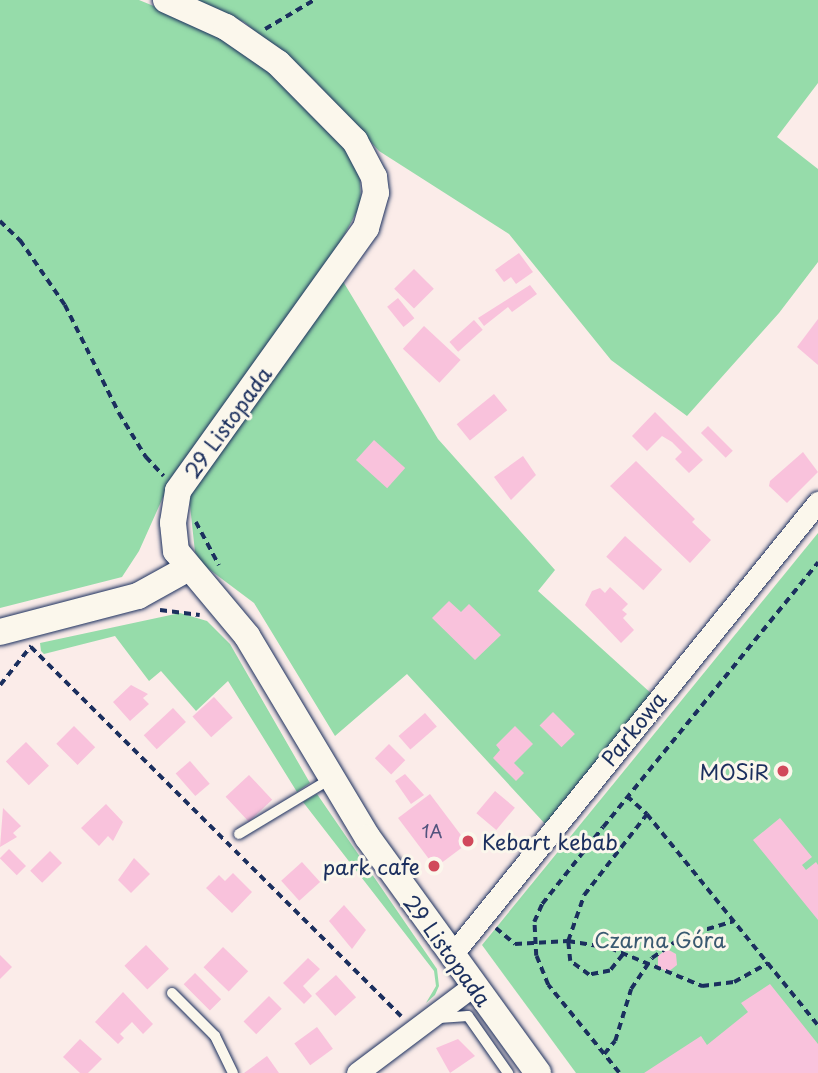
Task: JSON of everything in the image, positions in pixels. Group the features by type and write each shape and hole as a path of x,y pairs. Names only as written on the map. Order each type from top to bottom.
{"street":[{"name":"29 Listopada","path":"166,0 248,40 304,87 355,141 374,177 376,193 366,228 178,491 173,538 187,569 247,636 330,779 451,956 538,1073"},
{"name":"Parkowa","path":"451,956 818,502"},
{"path":"0,632 32,635 138,596 187,569"},
{"path":"357,1073 473,986"}],"lane":[{"path":"239,834 330,779"},
{"path":"172,993 215,1035 233,1073"},
{"path":"435,1013 442,1021 453,1015 468,1016 508,1073"}],"path":[{"path":"248,40 314,0"},
{"path":"0,221 20,240 65,305 119,413 146,457 178,491 222,569"},
{"path":"619,1073 548,985 534,944 534,922 541,904 818,562"},
{"path":"150,612 180,610 208,618"},
{"path":"0,685 32,635 415,1030"},
{"path":"627,796 648,814 818,1025"},
{"path":"623,954 610,971 589,975 570,961 568,942 584,895 648,814"},
{"path":"604,1054 615,1041 628,996 646,964 684,936 734,921"},
{"path":"492,925 514,944 568,942 623,954 702,986 734,982 768,963"}],"green space":[{"path":"0,0 139,0 205,27 261,61 350,151 360,180 361,204 335,252 173,475 139,551 122,577 0,608"},
{"path":"193,0 818,0 818,83 777,137 818,169 818,262 779,313 687,416 611,360 509,234 379,151 313,79 244,22"},
{"path":"341,278 438,439 555,570 538,591 653,695 547,826 407,674 335,736 254,603 202,564 195,552 189,496"},
{"name":"Czarna Góra","path":"818,533 818,1073 576,1073 482,945"},
{"path":"180,613 207,621 230,644 310,783 297,792 228,681 196,711 161,671 149,681 115,636 44,654 41,651 40,643"},
{"path":"317,794 437,969 439,986 435,995 426,1003 436,986 434,971 303,802"}],"building":[{"path":"519,253 533,272 516,284 511,277 504,282 495,270"},
{"path":"414,269 434,289 414,309 394,289"},
{"path":"530,285 537,294 512,312 508,307 484,326 478,318"},
{"path":"398,298 414,318 403,327 387,307"},
{"path":"818,319 818,365 797,347"},
{"path":"474,320 483,330 458,352 449,342"},
{"path":"424,326 461,360 439,383 403,349"},
{"path":"494,394 507,410 470,441 457,424"},
{"path":"655,412 703,460 689,473 675,459 682,452 672,442 662,436 647,451 632,436"},
{"path":"708,426 733,451 726,458 701,433"},
{"path":"374,440 405,468 387,488 356,460"},
{"path":"803,452 818,472 787,503 769,486 770,481"},
{"path":"523,456 536,475 511,500 494,477"},
{"path":"636,461 695,519 692,522 711,540 690,563 610,486"},
{"path":"625,536 662,569 643,590 606,557"},
{"path":"610,587 628,604 622,610 627,614 623,618 634,630 621,643 585,605 592,591 600,588 605,593"},
{"path":"449,601 461,612 469,604 501,635 475,660 432,618"},
{"path":"131,685 148,694 143,698 149,704 130,721 113,702"},
{"path":"214,697 233,718 211,737 192,716"},
{"path":"173,708 186,722 157,749 144,735"},
{"path":"553,712 575,734 561,747 540,725"},
{"path":"425,713 437,727 410,750 399,736"},
{"path":"74,726 95,747 78,765 56,744"},
{"path":"515,726 533,744 514,763 524,773 516,781 493,758 500,750 496,745"},
{"path":"26,742 49,766 29,785 6,761"},
{"path":"389,744 405,760 391,774 375,758"},
{"path":"190,761 210,784 195,796 176,773"},
{"path":"405,774 424,795 411,804 395,781"},
{"path":"249,775 272,800 249,822 226,797"},
{"path":"495,791 515,808 496,830 476,813"},
{"path":"430,794 467,844 435,868 398,818"},
{"path":"106,804 123,822 113,841 108,836 99,846 81,828"},
{"path":"3,808 21,826 13,833 17,837 0,847"},
{"path":"780,818 812,857 802,865 806,870 816,862 818,865 818,920 753,840"},
{"path":"9,849 26,866 17,875 0,858"},
{"path":"50,851 62,863 42,883 30,871"},
{"path":"134,858 150,874 131,893 118,880"},
{"path":"302,862 320,882 299,901 281,881"},
{"path":"233,873 252,892 232,913 206,888 219,875 225,881"},
{"path":"344,905 366,930 352,949 329,921"},
{"path":"146,945 169,969 147,990 124,966"},
{"path":"223,947 248,971 229,991 204,967"},
{"path":"667,949 676,954 677,965 668,972 658,967 658,956"},
{"path":"0,955 12,967 0,979"},
{"path":"308,958 320,969 303,986 312,996 304,1004 283,983"},
{"path":"195,973 221,999 210,1010 184,984"},
{"path":"336,975 356,997 335,1016 315,994"},
{"path":"770,984 818,1044 818,1073 644,1073 701,1036 707,1045 748,1012 741,1003"},
{"path":"123,992 153,1024 143,1034 132,1022 120,1034 124,1038 118,1044 95,1022"},
{"path":"269,996 282,1009 256,1034 244,1021"},
{"path":"317,1027 333,1049 310,1065 294,1043"},
{"path":"80,1039 102,1059 88,1073 80,1073 63,1057"},
{"path":"458,1039 475,1056 450,1073 436,1048"},
{"path":"267,1056 279,1073 244,1073"}],"place":[{"name":"MOSiR","path":"783,771"},
{"name":"Kebart kebab","path":"468,841"},
{"name":"park cafe","path":"434,866"}]}
